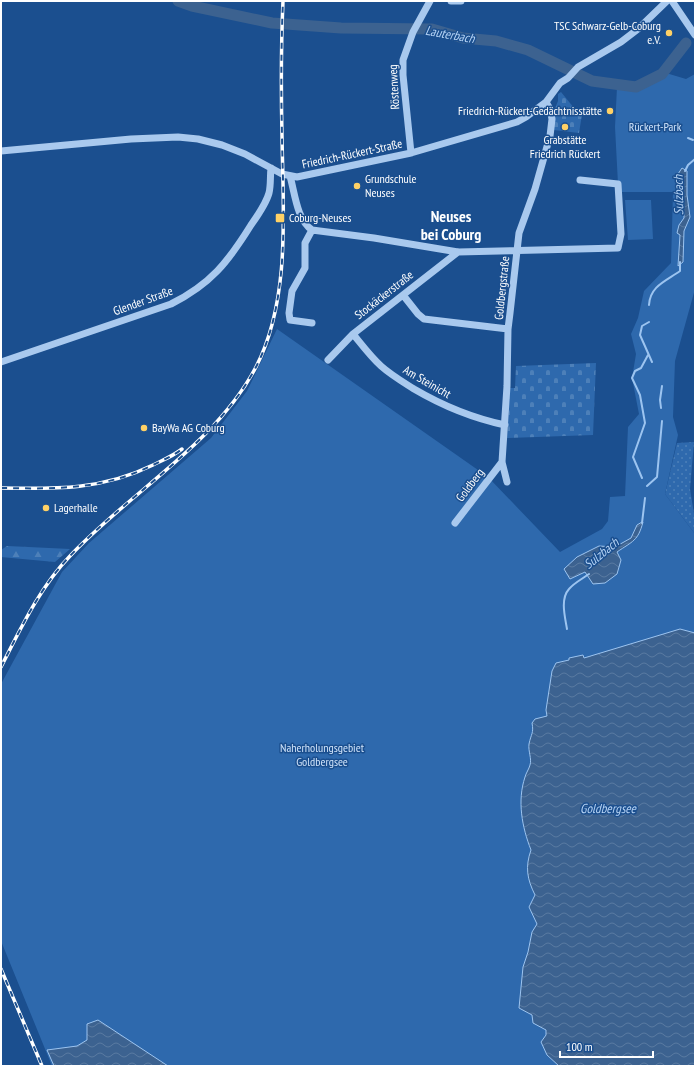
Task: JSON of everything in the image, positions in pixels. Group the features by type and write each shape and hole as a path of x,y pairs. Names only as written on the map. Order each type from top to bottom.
{"street":[{"name":"Röstenweg","path":"411,153 403,75 403,60 414,30 430,1"},
{"path":"451,1 461,1"},
{"name":"Friedrich-Rückert-Straße","path":"1,151 131,138 198,139 222,145 245,154 271,168 290,176 297,177 411,153 517,122 526,117 546,102 560,83 568,78 574,70 621,42 638,29 667,1"},
{"path":"672,1 694,33"},
{"name":"Goldbergstraße","path":"507,482 502,462 508,365 508,329 519,233 535,189 550,136 552,119 550,109 546,102"},
{"name":"Glender Straße","path":"1,362 185,298 224,266 236,249 262,209 270,191 271,168"},
{"path":"290,176 300,215 305,224 312,230 374,238 458,252 618,248 621,234 618,184 580,180"},
{"path":"312,230 305,243 305,268 292,291 289,313 290,320 312,323"},
{"name":"Stockäckerstraße","path":"328,360 353,334 458,252"},
{"path":"403,295 418,314 424,319 508,329"},
{"name":"Am Steinicht","path":"353,334 382,367 429,398 473,417 505,424"},
{"name":"Goldberg","path":"455,523 502,462"}],"green space":[{"name":"Naherholungsgebiet Goldbergsee","path":"666,73 686,79 695,74 695,289 675,361 673,417 678,435 665,494 695,534 695,1066 52,1066 1,941 1,684 62,572 89,543 211,438 247,391 277,329 488,477 560,552 602,529 608,521 610,497 625,496 628,427 639,414 632,378 636,354 631,334 638,318 644,291 671,263 673,192 622,192 618,184 615,127 617,87 640,89"},
{"path":"561,92 574,108 583,108 579,133 554,130 554,111 558,101 558,94"},
{"path":"625,200 651,200 653,239 628,240"},
{"path":"596,363 593,435 507,438 510,388 515,388 516,366"},
{"path":"694,442 690,489 695,520 695,534 665,494 677,443"},
{"path":"7,546 70,549 55,562 1,557 1,550"}],"water":[{"path":"682,168 687,171 687,195 690,217 684,231 683,262 678,266 680,235 677,233 679,225 684,218 684,213 680,203 683,182 679,180 678,174"},
{"path":"642,522 637,537 617,552 621,560 617,574 605,583 593,584 585,572 570,579 564,569 577,557 599,546 615,547 631,538 637,525"},
{"name":"Goldbergsee","path":"680,629 695,633 695,1066 559,1066 547,1055 541,1042 546,1035 546,1030 533,1023 532,1015 519,1008 523,967 532,932 537,924 529,907 535,895 530,884 528,873 528,862 531,850 523,823 521,805 521,795 525,776 530,766 529,747 533,726 532,723 535,719 547,716 546,710 552,671 556,663 583,655 584,658"},
{"path":"98,1020 168,1066 54,1066 47,1050 77,1046 87,1040 87,1024"}],"waterway":[{"name":"Lauterbach","path":"178,1 192,6 272,23 341,28 432,29 463,38 496,41 528,50 592,81 636,87 662,74 686,43"},
{"path":"688,138 693,140"},
{"name":"Sulzbach","path":"685,171 688,165 695,159"},
{"name":"Sulzbach","path":"649,305 652,293 664,281 680,271 680,262"},
{"name":"Sulzbach","path":"649,322 642,326 640,335 652,362"},
{"name":"Sulzbach","path":"642,478 633,457 645,423 640,395 632,378 635,371 641,368 648,355"},
{"name":"Sulzbach","path":"661,408 660,400 662,386"},
{"name":"Sulzbach","path":"647,486 657,477 662,421"},
{"name":"Sulzbach","path":"642,523 645,498"},
{"name":"Sulzbach","path":"567,629 564,614 566,593 573,585 589,574"}],"railway":[{"path":"1,667 40,594 59,568 119,510 195,444 239,395 256,367 267,341 275,313 280,284 283,224 281,68 283,1"},
{"path":"1,488 60,488 97,484 134,473 168,458 182,449"},
{"path":"1,969 42,1066"}],"place":[{"name":"TSC Schwarz-Gelb-Coburg e.V.","path":"669,33"},
{"name":"Friedrich-Rückert-Gedächtnisstätte","path":"610,111"},
{"name":"Grabstätte Friedrich Rückert","path":"565,127"},
{"name":"Grundschule Neuses","path":"357,186"},
{"name":"Coburg-Neuses","path":"280,218"},
{"name":"BayWa AG Coburg","path":"144,428"},
{"name":"Lagerhalle","path":"46,508"}],"district":[{"name":"Neuses bei Coburg","path":"451,225"}],"park label":[{"name":"Rückert-Park","path":"655,127"}]}
